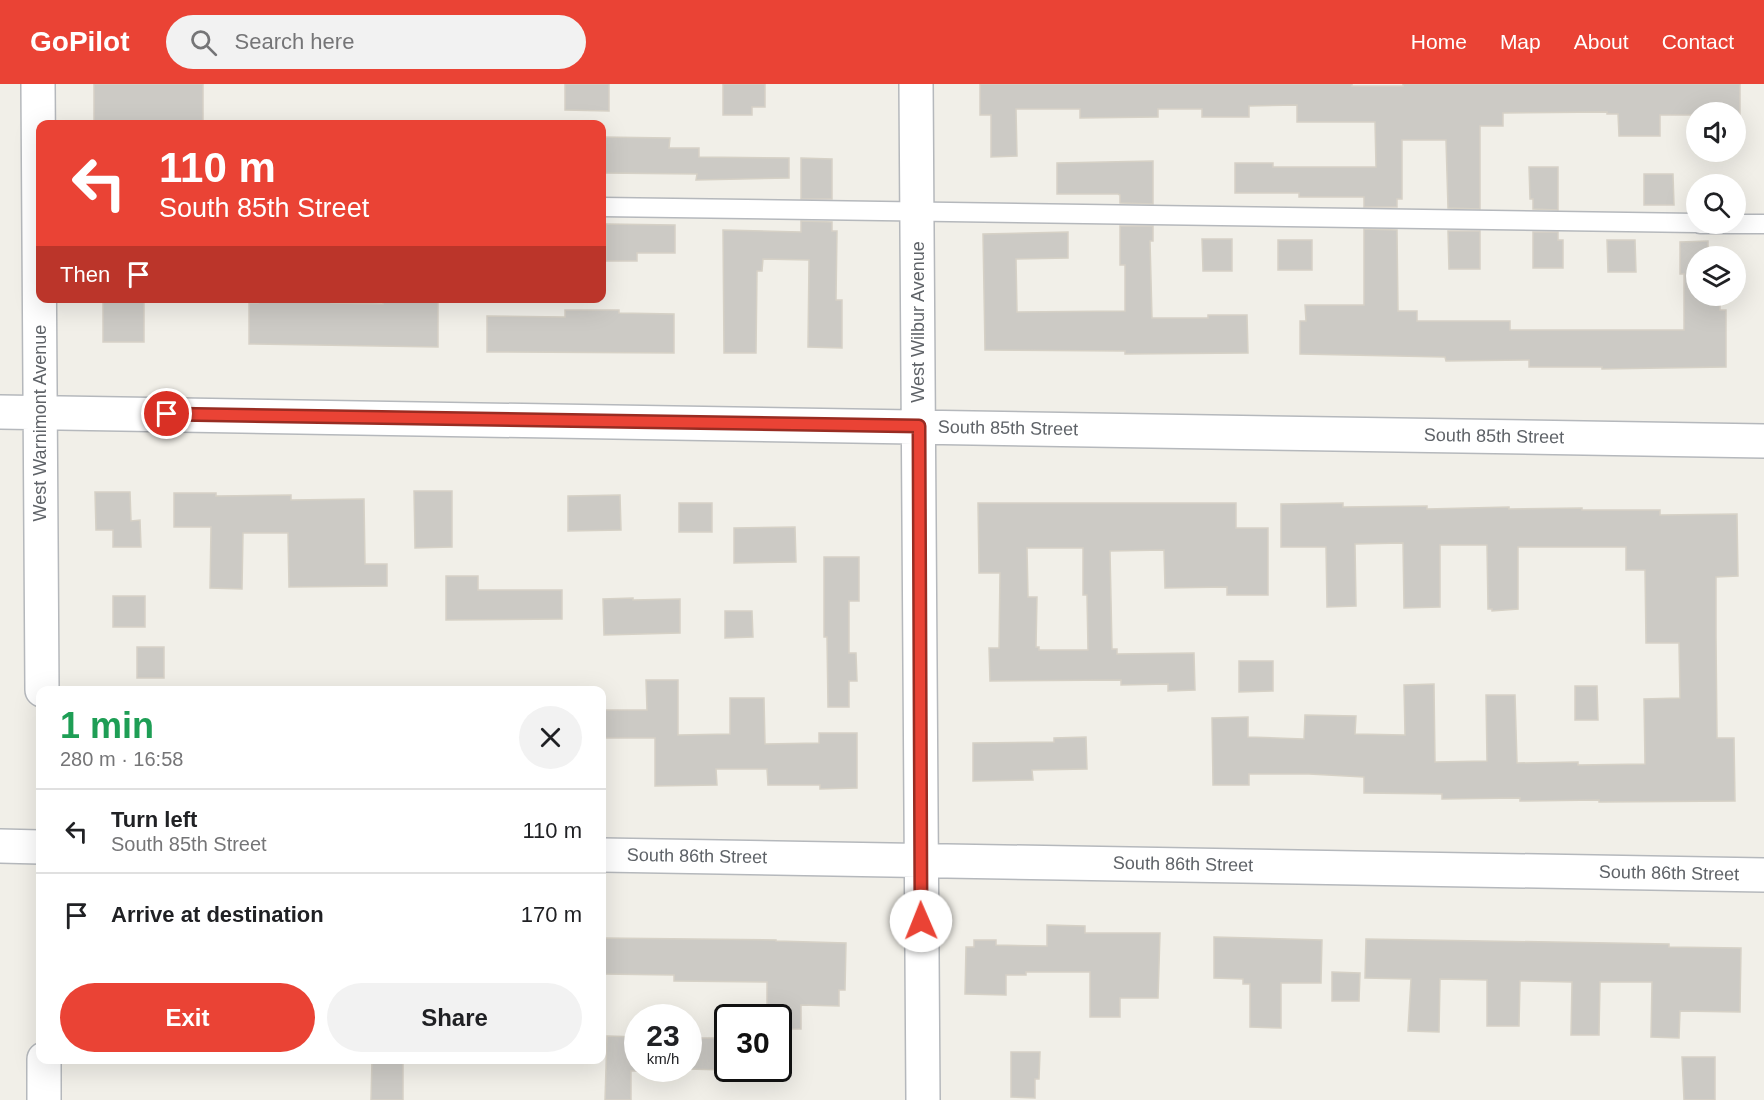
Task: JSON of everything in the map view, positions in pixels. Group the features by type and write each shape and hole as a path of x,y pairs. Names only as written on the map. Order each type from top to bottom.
{"street":[{"name":"West Warnimont Avenue","path":"38,84 39,120"},
{"name":"West Wilbur Avenue","path":"916,84 923,1100"},
{"name":"West Warnimont Avenue","path":"40,303 42,686"},
{"name":"South 85th Street","path":"0,412 1764,441"},
{"path":"0,846 36,847"},
{"name":"South 86th Street","path":"606,855 1764,875"},
{"path":"44,1064 44,1100"}],"lane":[{"path":"606,207 1686,224"},
{"path":"1746,224 1764,224"}],"building":[{"path":"94,84 203,84 203,120 94,120"},
{"path":"565,84 609,84 609,111 565,110"},
{"path":"723,84 765,84 765,107 752,107 752,115 723,115"},
{"path":"980,84 1403,86 1403,84 1740,84 1740,102 1686,102 1686,115 1660,115 1660,136 1619,136 1618,114 1607,114 1607,112 1503,113 1503,126 1480,126 1480,209 1448,208 1446,140 1402,140 1402,199 1397,199 1397,207 1364,207 1364,197 1299,197 1299,193 1235,193 1235,163 1273,163 1273,167 1376,167 1375,122 1297,122 1297,105 1249,106 1249,117 1202,117 1202,109 1158,109 1158,117 1080,118 1080,109 1016,109 1017,156 991,157 991,115 980,115"},
{"path":"606,137 670,138 669,148 699,148 699,157 789,158 789,178 696,180 697,174 606,173"},
{"path":"801,158 832,159 832,199 801,199"},
{"path":"1153,161 1153,204 1120,203 1118,194 1057,194 1057,163"},
{"path":"1529,167 1558,167 1558,210 1533,209 1533,199 1530,199"},
{"path":"1644,174 1673,174 1674,205 1644,205"},
{"path":"801,221 832,222 832,231 837,231 836,300 842,300 842,348 808,347 809,260 763,259 762,271 757,271 756,353 724,353 723,230 801,232"},
{"path":"606,224 675,225 675,253 637,253 637,261 606,261"},
{"path":"1120,226 1153,226 1153,241 1150,241 1152,318 1247,315 1248,353 1125,354 1125,351 985,350 983,234 1068,232 1068,258 1016,259 1017,312 1125,311 1125,265 1120,265"},
{"path":"1364,229 1397,230 1398,311 1417,311 1417,321 1510,321 1510,330 1684,330 1684,274 1680,274 1680,242 1708,241 1708,246 1686,246 1686,306 1720,306 1720,310 1726,310 1726,367 1602,369 1602,367 1529,367 1529,360 1446,361 1445,357 1300,354 1300,321 1306,321 1305,305 1364,305"},
{"path":"1448,231 1480,231 1480,269 1449,269"},
{"path":"1533,232 1558,232 1558,240 1563,240 1563,268 1533,268"},
{"path":"1202,239 1232,239 1232,271 1203,271"},
{"path":"1278,240 1312,240 1312,270 1278,270"},
{"path":"1607,240 1635,240 1636,272 1608,272"},
{"path":"103,303 144,303 144,342 103,342"},
{"path":"249,303 438,303 438,347 249,344"},
{"path":"565,310 619,310 619,313 674,314 674,353 487,352 487,316 565,317"},
{"path":"414,491 452,491 452,547 415,548"},
{"path":"95,492 130,492 131,521 140,520 141,547 113,547 113,530 96,530"},
{"path":"174,493 216,493 216,496 291,495 291,500 364,499 365,564 387,564 387,586 289,587 288,533 243,533 242,589 210,588 211,527 174,527"},
{"path":"620,495 621,530 568,531 568,496"},
{"path":"679,503 712,503 712,532 679,532"},
{"path":"978,503 1236,503 1236,528 1268,528 1268,595 1227,595 1227,587 1165,588 1164,550 1110,551 1112,649 1117,649 1117,654 1194,653 1195,690 1168,691 1168,684 1121,685 1121,680 990,681 989,648 999,648 1000,573 979,573","holes":["1027,548 1083,548 1083,595 1087,595 1088,650 1039,650 1039,647 1036,647 1037,597 1028,597"]},
{"path":"1343,503 1343,507 1582,508 1582,510 1660,510 1660,515 1737,514 1738,576 1716,577 1717,738 1734,738 1735,801 1599,802 1599,800 1520,801 1520,798 1442,799 1442,794 1364,793 1364,777 1309,774 1249,774 1249,785 1213,785 1212,718 1248,717 1248,737 1304,739 1305,715 1356,716 1355,734 1405,735 1404,685 1434,684 1435,762 1487,761 1486,695 1515,695 1517,763 1645,764 1644,699 1680,698 1679,643 1646,643 1645,570 1626,570 1626,547 1518,547 1518,609 1492,611 1488,609 1487,545 1440,545 1440,607 1404,608 1403,543 1355,544 1356,606 1327,607 1326,547 1281,547 1281,504"},
{"path":"795,527 796,562 734,563 734,528"},
{"path":"824,557 859,557 859,601 849,601 849,653 856,653 857,681 849,681 849,707 828,707 827,637 824,637"},
{"path":"446,576 478,576 478,590 562,590 562,619 446,620"},
{"path":"113,596 145,596 145,627 113,627"},
{"path":"633,598 633,600 680,599 680,633 604,635 603,599"},
{"path":"725,611 752,611 753,637 725,638"},
{"path":"137,647 164,647 164,678 137,678"},
{"path":"1239,661 1273,661 1273,691 1239,692"},
{"path":"646,680 678,680 678,735 730,734 730,698 764,698 765,744 819,743 819,733 857,733 857,788 820,789 820,785 768,785 767,769 716,769 717,785 655,786 655,738 606,738 606,710 647,710"},
{"path":"1575,686 1597,686 1598,720 1575,720"},
{"path":"1086,737 1087,769 1032,770 1033,780 973,781 973,743 1054,742 1054,738"},
{"path":"1047,925 1085,926 1085,933 1160,933 1158,998 1120,998 1120,1017 1090,1017 1090,972 1026,972 1026,975 1006,975 1006,995 965,994 966,947 974,947 974,940 996,940 996,945 1047,946"},
{"path":"1214,937 1322,940 1321,983 1281,983 1281,1028 1250,1027 1250,984 1243,984 1243,979 1214,978"},
{"path":"606,938 846,943 845,990 839,990 839,1006 801,1005 801,1029 792,1029 792,1004 767,1004 767,982 674,981 674,975 606,974"},
{"path":"1366,939 1669,944 1669,947 1741,948 1740,1012 1680,1011 1679,1038 1651,1037 1652,982 1600,982 1599,1035 1571,1035 1572,982 1520,981 1519,1026 1487,1026 1487,980 1440,979 1439,1032 1408,1031 1411,979 1365,978"},
{"path":"1332,972 1360,973 1359,1001 1332,1001"},
{"path":"607,1036 624,1037 624,1082 631,1082 631,1100 605,1100"},
{"path":"702,1038 714,1038 714,1070 702,1069"},
{"path":"1011,1052 1040,1052 1039,1079 1035,1079 1035,1098 1011,1097"},
{"path":"1682,1057 1715,1057 1715,1100 1684,1100"},
{"path":"372,1064 403,1064 403,1100 371,1100"}],"route":[{"path":"167,414 919,426 921,921"}]}
